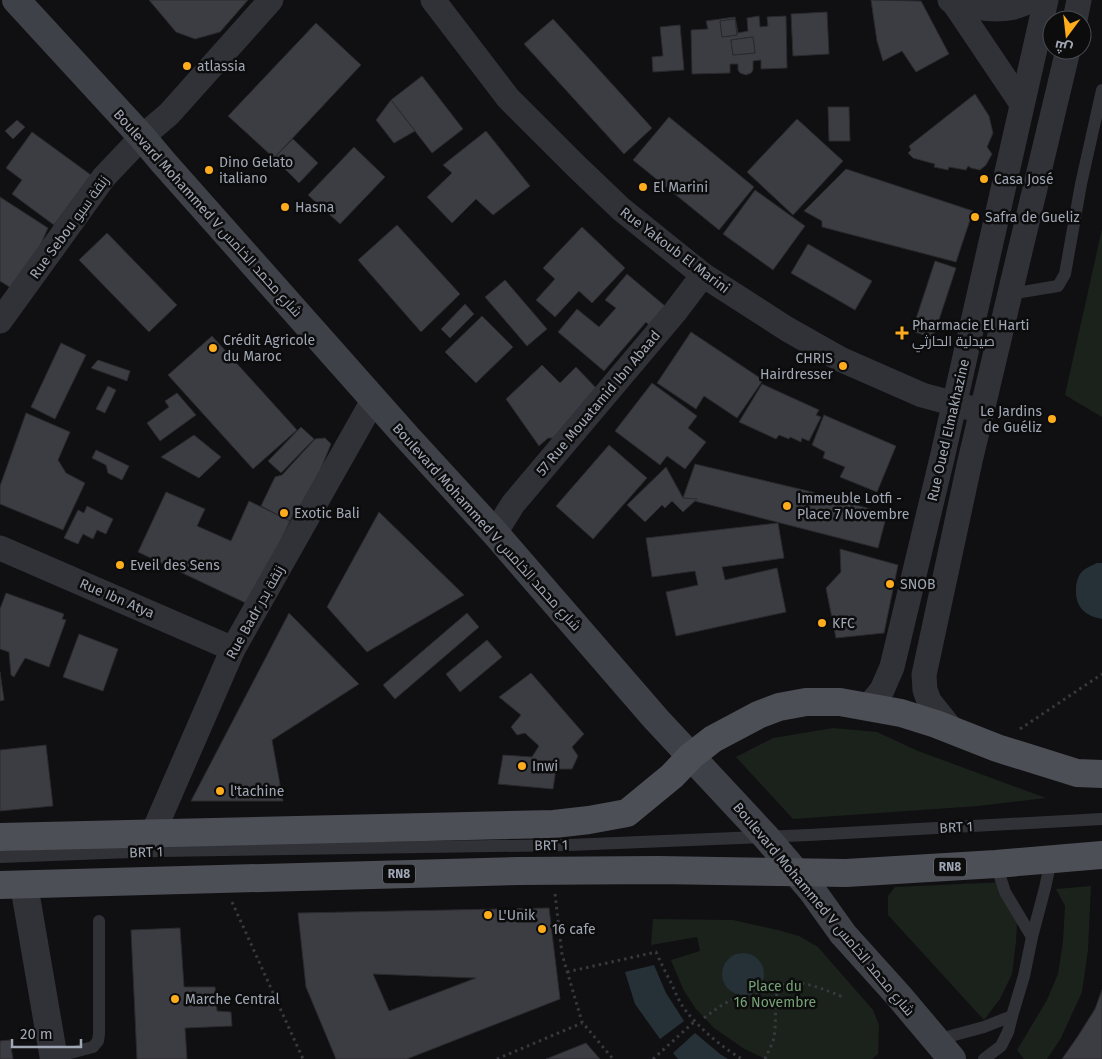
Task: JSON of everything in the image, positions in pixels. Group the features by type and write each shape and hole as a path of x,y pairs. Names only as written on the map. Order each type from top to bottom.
{"main road":[{"name":"Boulevard Mohammed V شارع محمد الخامس","path":"16,0 142,137 495,533 637,697 766,836 813,892 843,934 944,1050"},
{"path":"0,837 554,824 590,820 627,813 672,776 691,756 721,734 758,714 779,707 806,702 840,702 900,713 936,724 997,748 1077,773 1102,774"},
{"name":"RN8","path":"12,885 519,871 658,870 846,873 996,864 1102,855"}],"street":[{"name":"Rue Sebou زنقة سبو","path":"0,321 104,177 142,137 169,114 271,0"},
{"name":"Rue Yakoub El Marini","path":"433,0 508,98 620,209 703,275 787,329 840,359 922,395 983,412"},
{"path":"952,2 984,9 1001,9 1033,0"},
{"name":"Rue Oued Elmakhazine","path":"868,707 882,690 892,667 1046,0"},
{"path":"952,2 1022,104"},
{"name":"Rue Oued Elmakhazine","path":"953,731 929,701 925,690 924,675 970,461 1066,60"},
{"name":"57 Rue Mouatamid Ibn Abaad","path":"495,533 513,504 669,319 703,275"},
{"name":"Rue Badr زنقة بدر","path":"153,833 233,649 374,399"},
{"name":"Rue Ibn Atya","path":"0,548 233,649"},
{"path":"12,885 54,1058"}],"lane":[{"path":"1010,294 1058,286 1065,274 1081,184 1102,90"},
{"name":"BRT 1","path":"0,857 158,851 569,844 1102,819"},
{"path":"984,1059 1001,1046 1008,1032 1024,976 1051,860"},
{"path":"996,864 1005,892 1032,937"},
{"path":"54,1058 93,1047 98,1041 99,921"},
{"path":"944,1050 984,1027 1012,1016"}],"path":[{"path":"997,748 1017,732 1102,674"},
{"path":"554,888 562,954 582,1022 613,1059"},
{"path":"228,894 302,1059"},
{"path":"567,972 656,952 685,1010 727,1049 742,1059"},
{"path":"765,1059 774,1039 775,1012 780,988 786,984 796,982 827,990 845,998"},
{"path":"704,1018 721,1005 740,995 760,991 778,991"},
{"path":"653,1059 695,1021"},
{"path":"497,1059 582,1022"}],"green space":[{"path":"1102,229 1102,417 1065,395"},
{"path":"833,728 877,732 918,751 1046,798 978,806 793,819 736,757 773,738"},
{"path":"1004,882 1018,905 1012,974 1000,999 984,1020 888,915 888,896 895,887"},
{"path":"1091,886 1088,950 1082,992 1061,1038 1047,1059 1024,1059 1017,1050 1047,1000 1058,974 1063,942 1065,906 1056,889"},
{"name":"Place du 16 Novembre","path":"653,919 733,920 799,936 818,947 873,1010 879,1025 878,1054 872,1059 765,1059 743,1048 714,1028 696,1009 683,989 671,960 700,951 697,937 651,945"}],"shaded area":[{"path":"1097,563 1102,563 1102,619 1091,616 1082,610 1076,595 1076,583 1080,574"},
{"path":"743,953 758,959 764,974 758,989 743,995 728,989 722,974 728,959"},
{"path":"654,965 666,993 684,1021 660,1039 635,1004 625,972"},
{"path":"695,1033 728,1059 678,1059 673,1053"}],"building":[{"path":"149,0 248,0 220,32 195,39 176,32"},
{"path":"871,0 921,1 949,54 916,72 902,51 883,61 877,41"},
{"path":"827,12 829,54 793,56 791,14"},
{"path":"759,16 760,27 768,26 767,17 786,16 787,68 761,69 761,60 753,61 753,70 746,75 740,73 738,64 730,64 730,73 692,74 691,30 708,29 706,21 735,17 738,33 748,31 747,18","holes":["735,19 737,35 722,37 720,21","753,37 755,53 733,55 731,40"]},
{"path":"553,19 652,128 624,154 524,44"},
{"path":"735,19 737,35 722,37 720,21"},
{"path":"316,23 361,65 274,158 228,116"},
{"path":"680,25 684,70 653,72 652,57 663,56 660,27"},
{"path":"753,37 755,53 733,55 731,40"},
{"path":"422,76 463,129 432,153 391,100"},
{"path":"975,94 989,116 993,133 987,147 992,154 986,165 980,170 968,166 966,170 949,167 948,170 934,167 935,164 913,158 908,153 911,150 909,146"},
{"path":"391,100 415,131 394,143 376,120"},
{"path":"828,107 849,107 850,141 829,141"},
{"path":"669,117 754,187 719,230 633,160"},
{"path":"797,119 843,161 793,215 747,172"},
{"path":"17,120 25,127 13,139 5,131"},
{"path":"486,131 530,186 493,215 476,199 452,223 427,197 452,173 443,165"},
{"path":"32,132 91,175 54,225 12,194 22,180 6,168"},
{"path":"293,139 318,163 299,183 274,158"},
{"path":"354,147 385,177 340,224 308,195"},
{"path":"846,169 973,211 956,262 822,227 822,221 804,211"},
{"path":"755,190 805,226 773,270 723,234"},
{"path":"0,197 48,228 19,293 0,281"},
{"path":"397,225 460,294 421,332 358,260"},
{"path":"582,227 625,268 592,303 579,291 555,317 536,300 555,279 543,268"},
{"path":"107,233 177,305 149,332 79,260"},
{"path":"808,244 872,281 855,310 791,273"},
{"path":"935,261 956,268 933,338 912,331"},
{"path":"627,274 665,306 649,325 646,322 604,371 558,332 577,309 599,327 616,308 605,300"},
{"path":"505,280 547,329 527,346 485,297"},
{"path":"465,304 474,314 450,338 441,329"},
{"path":"482,316 513,347 476,383 445,352"},
{"path":"691,332 763,380 737,418 704,396 696,409 657,383"},
{"path":"212,336 297,430 253,469 168,375"},
{"path":"61,343 86,355 55,419 31,407"},
{"path":"98,360 130,371 127,381 91,368"},
{"path":"542,365 560,383 576,367 598,390 563,438 548,438 539,446 506,399"},
{"path":"652,383 697,416 688,428 706,442 685,469 667,456 660,465 615,431"},
{"path":"762,384 819,410 816,415 821,417 809,441 802,438 801,442 779,435 776,439 739,422"},
{"path":"108,386 116,390 105,413 96,409"},
{"path":"177,393 196,415 160,441 147,423 169,407 165,401"},
{"path":"26,413 70,432 58,460 66,473 85,483 63,530 0,504 0,486"},
{"path":"824,415 896,446 877,492 840,477 845,467 823,458 825,452 812,445"},
{"path":"301,427 314,439 281,473 268,461"},
{"path":"194,435 221,457 199,478 161,457"},
{"path":"325,438 331,444 303,512 296,509 290,521 261,506 275,477 282,475 315,439"},
{"path":"609,445 647,478 593,539 556,506"},
{"path":"96,450 129,466 122,480 108,473 106,465 92,458"},
{"name":"Immeuble Lotfi - Place 7 Novembre","path":"695,464 812,492 887,514 878,548 683,498"},
{"path":"666,467 683,498 697,499 683,512 672,501 665,508 662,505 645,522 627,505"},
{"path":"166,492 205,509 197,526 231,541 249,501 290,521 250,605 138,552"},
{"path":"87,506 113,519 106,534 97,530 93,539 83,534 78,544 64,538 78,510 84,513"},
{"path":"379,512 464,595 367,652 327,607"},
{"path":"778,523 784,558 722,567 725,580 777,568 786,612 676,636 666,592 698,585 695,571 652,577 646,538"},
{"path":"840,549 898,565 884,633 836,638 826,588 841,572"},
{"path":"6,593 64,614 62,619 66,620 49,667 25,658 14,677 11,675 9,652 0,649 0,609"},
{"path":"289,613 359,684 272,740 283,801 191,801"},
{"path":"467,613 479,627 395,699 383,685"},
{"path":"79,634 118,649 103,691 63,677"},
{"path":"487,640 502,657 460,692 446,674"},
{"path":"0,672 4,700 0,701"},
{"path":"531,673 584,734 572,747 578,756 572,769 556,769 553,789 498,784 503,755 532,757 539,746 525,733 517,735 511,727 521,715 499,697"},
{"path":"46,745 53,806 0,811 0,750"},
{"path":"549,908 560,999 407,1059 336,1059 306,987 298,913","holes":["373,974 476,978 389,1011"]},
{"name":"Marche Central","path":"180,928 184,987 215,987 217,1011 231,1012 232,1026 185,1028 187,1059 137,1059 131,930"},
{"path":"1102,990 1102,1059 1062,1059 1095,1009"},
{"path":"10,1040 13,1059 0,1059 0,1041"},
{"path":"586,1043 600,1059 546,1059"}],"place":[{"name":"atlassia","path":"187,66"},
{"name":"Dino Gelato italiano","path":"209,170"},
{"name":"Casa José","path":"984,179"},
{"name":"El Marini","path":"643,187"},
{"name":"Hasna","path":"285,207"},
{"name":"Safra de Gueliz","path":"975,217"},
{"name":"Pharmacie El Harti صيدلية الحارثي","path":"902,333"},
{"name":"Crédit Agricole du Maroc","path":"213,348"},
{"name":"CHRIS Hairdresser","path":"843,366"},
{"name":"Le Jardins de Guéliz","path":"1052,419"},
{"name":"Immeuble Lotfi - Place 7 Novembre","path":"787,506"},
{"name":"Exotic Bali","path":"284,513"},
{"name":"Eveil des Sens","path":"120,565"},
{"name":"SNOB","path":"890,584"},
{"name":"KFC","path":"822,623"},
{"name":"Inwi","path":"522,766"},
{"name":"l'tachine","path":"220,791"},
{"name":"L'Unik","path":"488,915"},
{"name":"16 cafe","path":"542,929"},
{"name":"Marche Central","path":"175,999"}]}
